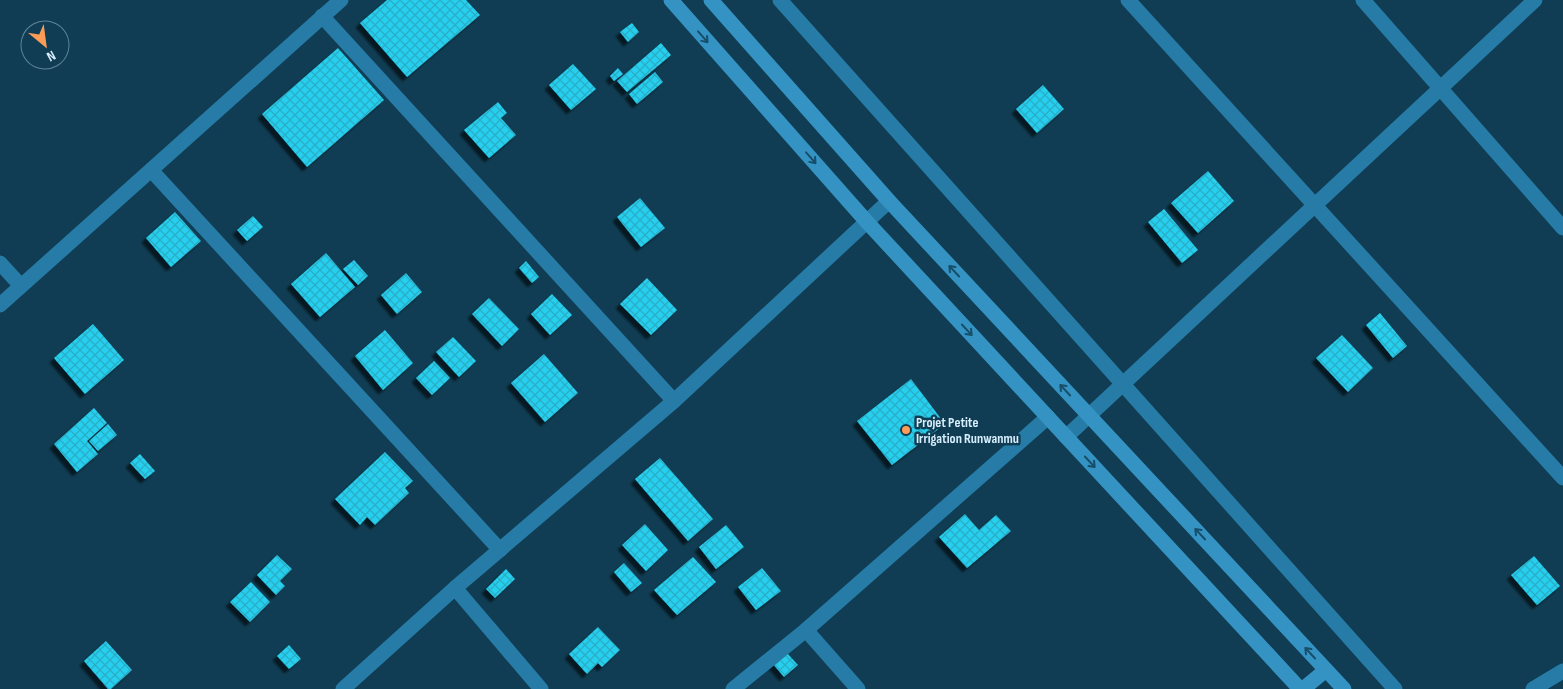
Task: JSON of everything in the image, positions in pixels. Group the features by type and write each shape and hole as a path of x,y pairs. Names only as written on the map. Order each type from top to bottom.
{"main road":[{"path":"671,0 867,222 1302,689 1326,670"},
{"path":"711,0 889,201 1344,689"}],"street":[{"path":"0,305 340,0"},
{"path":"780,0 1395,689"},
{"path":"1128,0 1563,478"},
{"path":"1363,0 1563,228"},
{"path":"1066,437 1535,0"},
{"path":"322,16 674,401"},
{"path":"151,170 500,550"},
{"path":"343,689 455,588 674,401 889,201"},
{"path":"0,263 21,286"},
{"path":"732,689 806,630 1048,417"},
{"path":"455,588 541,689"},
{"path":"806,630 858,689"},
{"path":"1533,689 1563,671"}],"building":[{"path":"387,0 466,0 480,15 407,77 360,23"},
{"path":"632,23 639,32 628,42 620,32"},
{"path":"661,43 671,55 627,92 617,81"},
{"path":"338,48 384,100 307,167 262,114"},
{"path":"573,64 596,89 571,110 549,85"},
{"path":"618,68 623,74 614,81 610,76"},
{"path":"655,72 663,82 637,104 629,94"},
{"path":"1043,85 1064,109 1037,133 1016,109"},
{"path":"498,102 507,113 501,118 516,135 489,158 464,130"},
{"path":"1208,171 1234,201 1198,233 1171,203"},
{"path":"640,198 665,228 641,247 617,217"},
{"path":"1164,209 1198,250 1182,263 1148,222"},
{"path":"175,212 201,241 171,267 146,238"},
{"path":"253,216 263,227 247,241 237,230"},
{"path":"326,253 355,287 320,317 291,284"},
{"path":"354,260 368,276 358,285 343,269"},
{"path":"526,261 539,277 532,283 519,268"},
{"path":"406,273 422,292 397,314 381,295"},
{"path":"647,278 677,310 651,335 620,304"},
{"path":"552,294 572,315 550,335 531,314"},
{"path":"489,298 519,329 502,346 472,314"},
{"path":"1380,313 1407,346 1393,358 1366,325"},
{"path":"93,324 124,360 85,394 54,358"},
{"path":"385,330 413,363 383,390 355,356"},
{"path":"1342,335 1373,368 1348,392 1316,358"},
{"path":"453,337 476,361 459,377 436,352"},
{"path":"544,354 578,393 545,422 511,383"},
{"path":"434,361 450,378 432,395 416,378"},
{"path":"911,379 945,424 892,465 857,421"},
{"path":"94,408 107,423 87,441 98,454 77,472 54,444"},
{"path":"108,424 117,435 98,451 89,441"},
{"path":"385,452 413,481 405,488 409,493 375,525 367,517 360,525 335,499"},
{"path":"140,454 155,471 145,479 130,463"},
{"path":"660,458 713,519 688,541 635,479"},
{"path":"965,514 979,530 996,515 1011,531 967,568 939,537"},
{"path":"645,524 668,550 646,571 622,545"},
{"path":"726,525 744,547 716,569 699,547"},
{"path":"277,555 292,569 280,581 285,586 276,595 257,575"},
{"path":"1534,556 1560,586 1537,605 1511,575"},
{"path":"693,557 716,582 677,615 654,590"},
{"path":"624,563 642,583 631,592 614,572"},
{"path":"762,568 781,591 756,610 738,587"},
{"path":"506,569 515,579 495,598 486,589"},
{"path":"251,582 270,602 250,622 230,602"},
{"path":"598,627 620,650 602,667 598,663 587,674 569,654"},
{"path":"106,641 132,670 111,689 108,689 84,661"},
{"path":"289,645 301,659 289,669 277,656"},
{"path":"787,653 798,665 784,677 773,664"}],"place":[{"name":"Projet Petite Irrigation Runwanmu","path":"906,430"}]}
